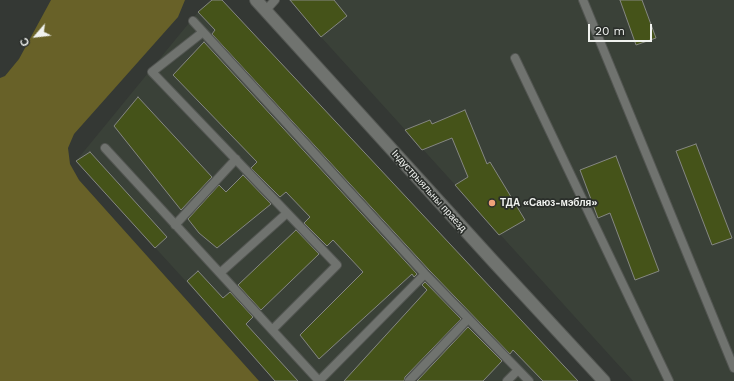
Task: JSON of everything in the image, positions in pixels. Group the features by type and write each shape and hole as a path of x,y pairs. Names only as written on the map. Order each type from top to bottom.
{"street":[{"name":"Індустрыяльны праезд","path":"256,0 493,262 604,381"}],"lane":[{"path":"266,10 275,0"},
{"path":"583,0 734,368"},
{"path":"193,22 425,274 529,381"},
{"path":"203,32 152,72 337,265 272,330"},
{"path":"515,58 669,381"},
{"path":"105,148 319,381 425,274"},
{"path":"175,225 236,159"},
{"path":"220,273 287,213"},
{"path":"409,381 468,318"},
{"path":"507,381 518,370"}],"shaded area":[{"path":"51,0 185,0 178,17 74,134 68,148 70,164 79,180 259,381 0,381 0,78 5,76 19,59"},
{"path":"212,0 222,0 578,381 275,381 76,161 198,12"},
{"name":"ТДА «Саюз-мэбля»","path":"290,0 734,0 734,381 633,381 321,37"}],"building":[{"path":"212,0 222,0 578,381 543,381 513,350 510,354 429,270 212,34 215,30 198,12"},
{"path":"290,0 334,0 347,16 321,37"},
{"path":"620,0 642,0 656,38 636,45"},
{"path":"204,42 417,274 414,277 412,274 319,359 300,335 363,272 333,240 327,246 304,223 310,217 286,192 280,197 251,168 257,162 173,75"},
{"path":"138,97 212,177 181,210 114,126"},
{"path":"465,110 487,164 490,162 525,220 499,235 455,185 468,177 452,138 422,150 405,130 430,120 432,124"},
{"path":"696,144 732,238 712,245 676,151"},
{"path":"90,152 167,237 155,248 76,161"},
{"path":"616,156 659,271 635,280 610,213 598,218 580,170"},
{"path":"243,175 271,204 217,248 199,233 188,219 219,185 226,192"},
{"path":"296,230 319,254 261,310 238,285"},
{"path":"198,271 223,298 230,292 253,317 246,324 298,381 275,381 187,281"},
{"path":"425,282 461,319 405,377 404,381 344,381 427,290 422,285"},
{"path":"468,327 502,361 483,381 417,381"}],"place":[{"name":"ТДА «Саюз-мэбля»","path":"492,203"}]}
